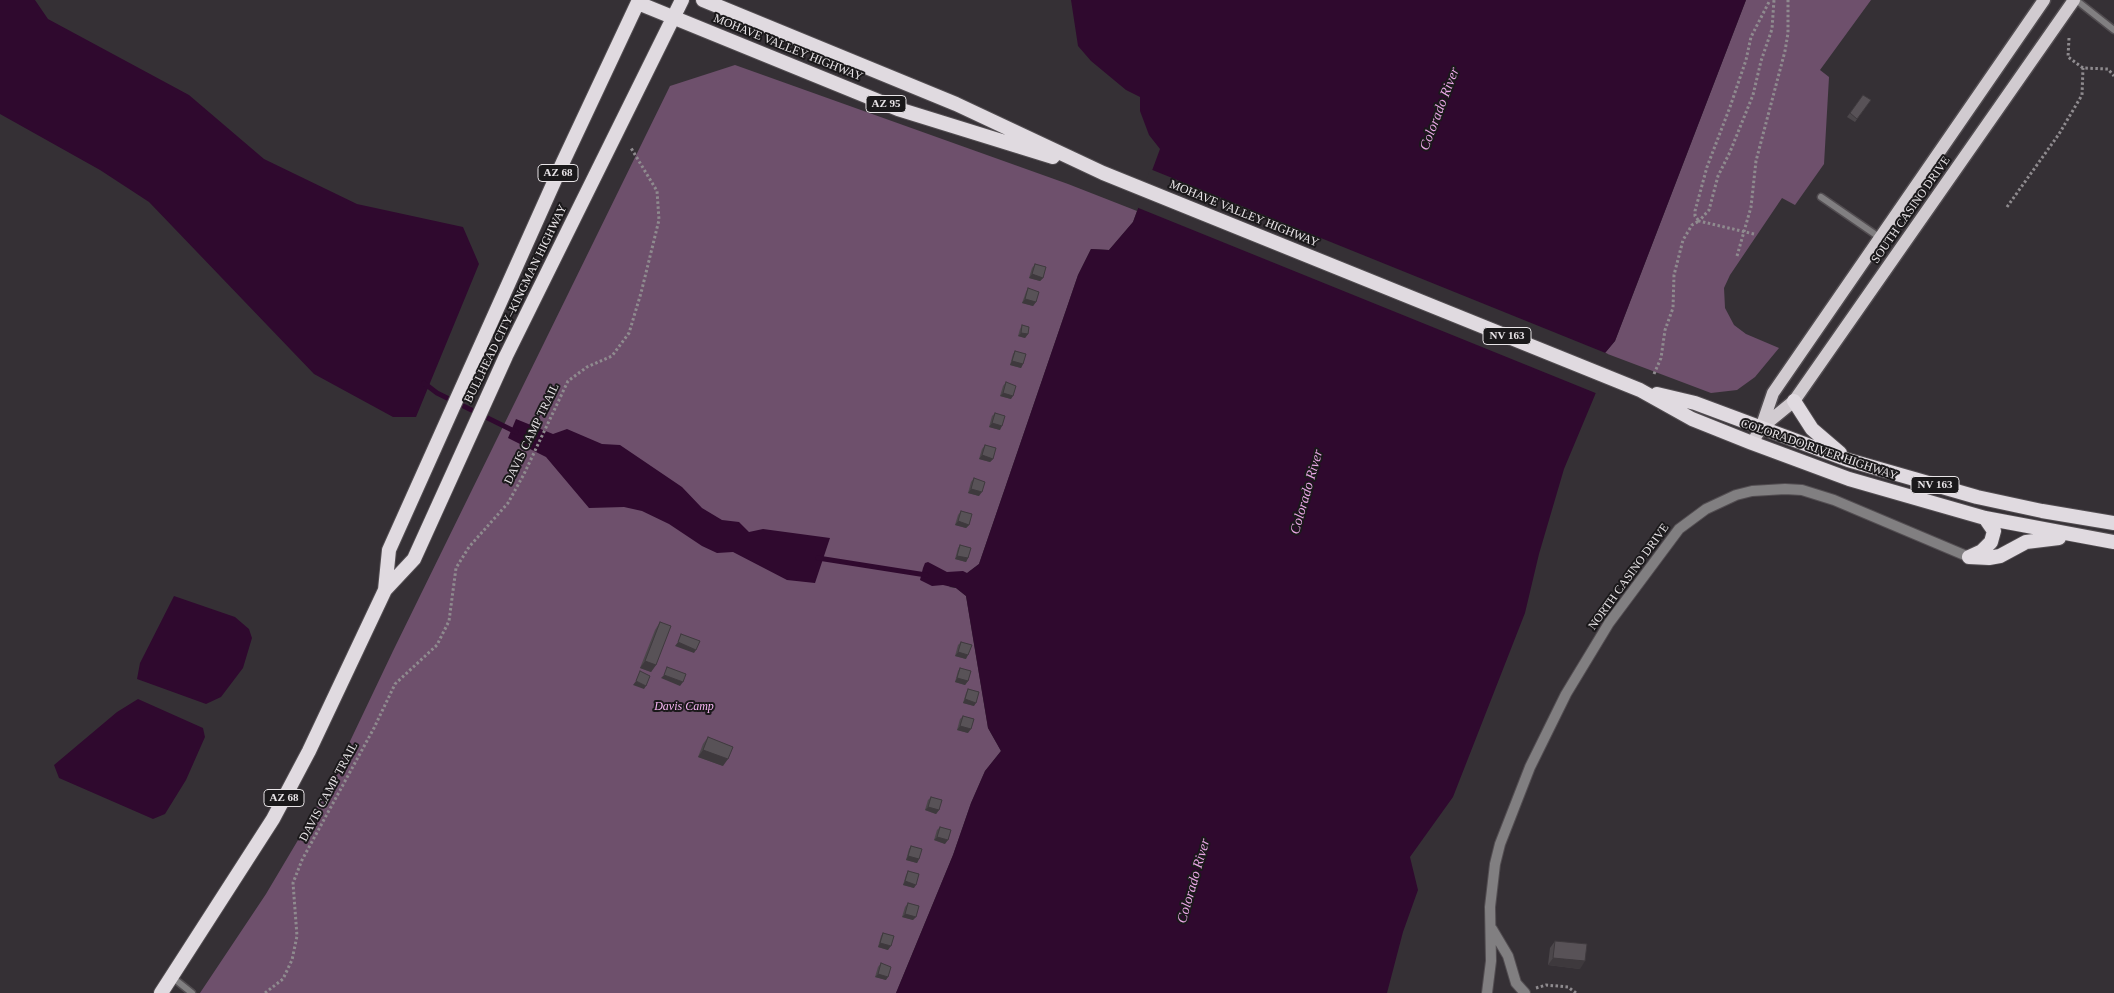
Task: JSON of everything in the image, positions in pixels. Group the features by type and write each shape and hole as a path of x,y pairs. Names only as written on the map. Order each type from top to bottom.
{"highway":[{"name":"BULLHEAD CITY–KINGMAN HIGHWAY","path":"161,993 273,819 309,751 385,590 414,559 506,356 682,0"},
{"name":"MOHAVE VALLEY HIGHWAY","path":"703,0 956,104 1103,173 1374,282"},
{"name":"BULLHEAD CITY–KINGMAN HIGHWAY","path":"385,590 389,550 636,1"},
{"name":"MOHAVE VALLEY HIGHWAY","path":"636,1 898,109 1103,173"},
{"name":"COLORADO RIVER HIGHWAY","path":"1374,282 1640,390 1692,420 1849,479 1985,518 2114,542"},
{"name":"COLORADO RIVER HIGHWAY","path":"1640,390 1695,403 1848,460 1977,497 2042,511 2114,523"},
{"path":"1794,400 1812,429 1848,460"},
{"path":"1969,557 1982,551 1991,542 1994,531 1985,518"},
{"path":"1969,557 1990,558 2000,556 2026,542 2036,540 2087,538"}],"main road":[{"name":"SOUTH CASINO DRIVE","path":"1752,443 1761,428 1773,393 2044,0"},
{"name":"SOUTH CASINO DRIVE","path":"1761,428 1794,400 2075,0"}],"street":[{"name":"NORTH CASINO DRIVE","path":"1487,993 1491,961 1491,893 1494,864 1500,844 1534,759 1566,694 1609,623 1668,541 1692,518 1720,501 1752,491 1802,490 1834,500 1969,557"},
{"name":"NORTH CASINO DRIVE","path":"1492,928 1508,956 1516,983 1523,991"}],"lane":[{"path":"2075,0 2114,30"},
{"path":"1821,197 1879,238"},
{"path":"172,978 192,993"}],"path":[{"path":"1754,234 1698,221 1694,212 1707,167 1730,107 1752,36 1770,0"},
{"path":"1654,374 1661,358 1665,330 1674,308 1674,275 1683,240 1692,225 1709,210 1718,176 1730,152 1754,90 1772,29 1774,0"},
{"path":"1737,256 1751,207 1756,161 1785,51 1788,32 1788,0"},
{"path":"2069,38 2068,57 2083,68 2108,69 2114,76"},
{"path":"2007,207 2059,134 2082,95 2083,68"},
{"name":"DAVIS CAMP TRAIL","path":"265,993 283,979 292,960 297,936 293,882 302,860 374,728 395,684 437,645 449,621 456,568 469,546 508,503 524,474 568,381 587,367 612,356 629,333 659,220 657,191 632,148"},
{"path":"1523,991 1546,985 1568,987 1576,993"}],"green space":[{"path":"1746,0 1871,0 1820,70 1829,77 1824,164 1795,205 1782,198 1730,275 1724,288 1725,308 1734,325 1746,334 1779,348 1755,377 1737,390 1711,393 1605,353 1615,341"},
{"name":"Davis Camp","path":"735,65 1068,184 1137,211 1133,222 1109,250 1091,249 1078,275 979,564 949,587 956,588 966,596 988,728 1001,751 985,771 971,803 953,855 896,993 200,993 266,894 333,777 670,86"}],"water":[{"path":"0,0 35,0 48,19 189,95 264,159 357,204 463,227 479,264 416,417 393,417 314,374 149,202 100,170 0,114"},
{"name":"Colorado River","path":"1071,0 1746,0 1615,341 1605,353 1602,375 1595,395 1564,469 1539,554 1525,613 1453,797 1410,857 1418,890 1403,932 1387,993 896,993 953,855 971,803 985,771 1001,751 988,728 966,596 956,588 943,585 932,586 920,580 923,568 925,563 928,562 947,572 963,571 967,573 979,564 1078,275 1091,249 1109,250 1133,222 1160,149 1149,135 1140,111 1140,97 1126,90 1091,61 1078,46"},
{"path":"516,419 553,434 567,429 602,444 620,445 682,487 702,508 722,520 739,522 749,532 763,529 830,538 815,583 787,580 733,552 717,553 702,546 669,524 642,511 624,507 589,508 546,457 508,438"},
{"path":"174,596 235,617 249,629 252,638 243,668 221,697 206,704 137,679 140,663"},
{"path":"138,699 203,728 205,737 186,780 165,814 153,819 59,778 54,765 117,712"}],"pier":[{"path":"1150,169 1608,354 1598,394 1136,207"}],"building":[{"path":"1863,95 1871,100 1857,119 1850,113"},
{"path":"1035,264 1046,267 1043,278 1032,274"},
{"path":"1028,288 1039,292 1036,302 1025,299"},
{"path":"1022,325 1029,327 1028,334 1021,333"},
{"path":"1015,351 1026,354 1023,364 1012,361"},
{"path":"1006,382 1016,386 1013,396 1003,393"},
{"path":"995,413 1005,416 1002,426 992,423"},
{"path":"985,445 996,448 993,459 982,455"},
{"path":"974,478 985,482 982,492 971,489"},
{"path":"961,511 972,514 969,525 958,521"},
{"path":"960,545 971,548 968,558 957,556"},
{"path":"660,622 671,626 656,665 645,661"},
{"path":"681,634 700,641 696,650 678,642"},
{"path":"961,642 972,645 968,655 958,652"},
{"path":"667,667 686,674 683,682 664,675"},
{"path":"960,668 971,671 968,681 957,678"},
{"path":"640,671 650,676 646,686 636,681"},
{"path":"968,689 979,692 976,703 965,699"},
{"path":"963,716 974,719 971,729 960,726"},
{"path":"708,737 733,747 728,759 703,750"},
{"path":"931,797 942,800 939,810 928,807"},
{"path":"940,827 951,830 948,840 937,837"},
{"path":"911,846 922,849 919,859 908,856"},
{"path":"908,871 919,874 916,885 905,881"},
{"path":"908,903 919,906 916,917 905,914"},
{"path":"883,933 894,936 891,946 880,943"},
{"path":"1555,941 1587,944 1585,961 1553,958"},
{"path":"881,963 891,967 888,977 878,974"}],"waterway":[{"path":"424,383 437,393 516,432"},
{"path":"818,558 926,575"}]}
